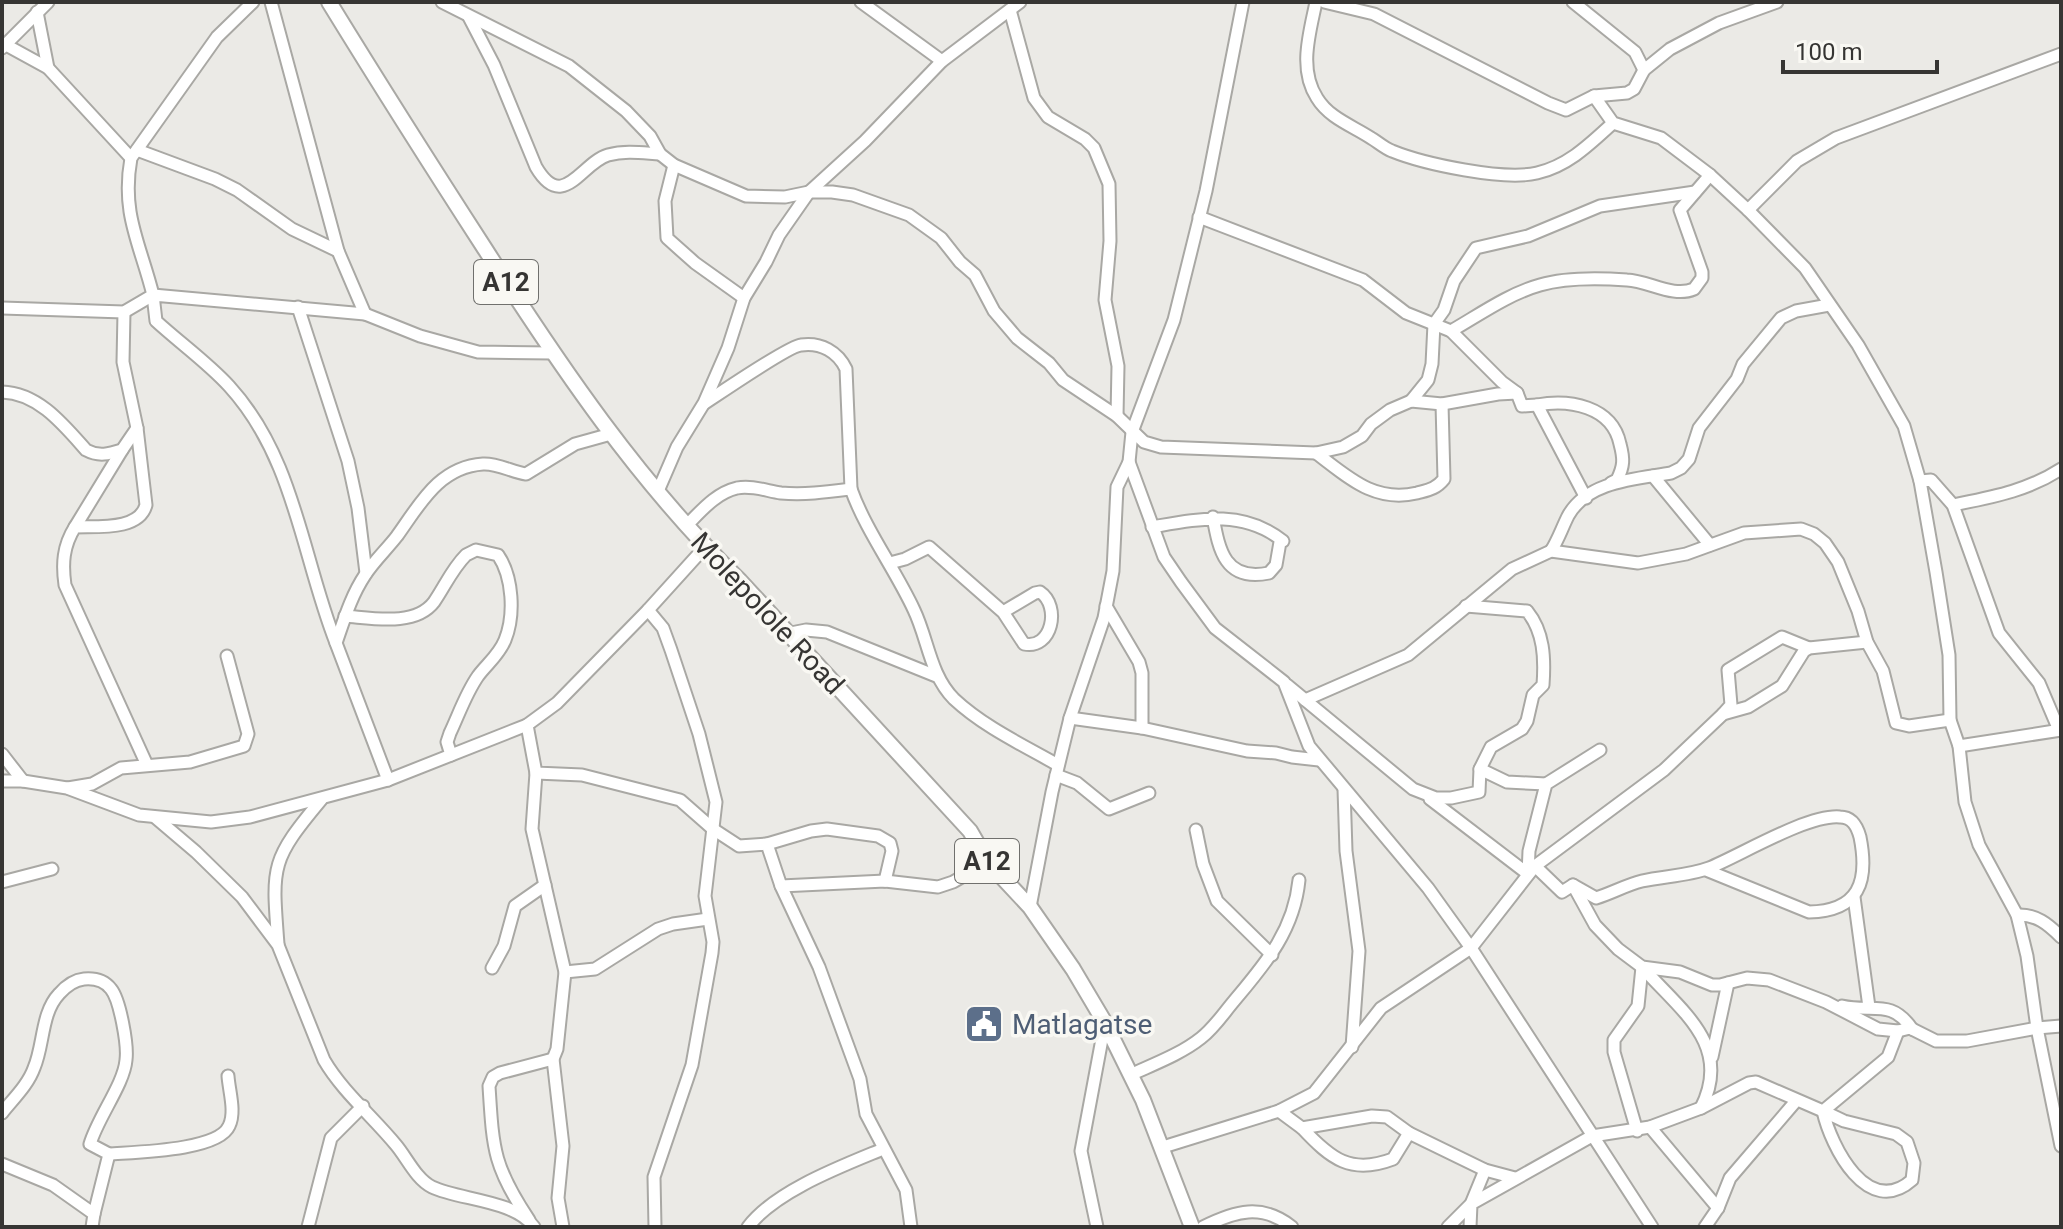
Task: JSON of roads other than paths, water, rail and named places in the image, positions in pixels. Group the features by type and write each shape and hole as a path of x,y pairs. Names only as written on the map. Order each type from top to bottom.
{"main road":[{"name":"Molepolole Road","path":"330,2 378,84 552,353 611,434 705,547 970,831 988,862 1030,907 1073,969 1105,1023 1163,1147 1192,1227"}],"street":[{"path":"48,2 4,47 48,68 134,154 226,184 292,229 338,251"},
{"path":"253,2 217,37 134,154 127,181 128,208 153,295 156,321 229,386 269,444 294,502 315,587 388,780"},
{"path":"271,2 338,251 365,314"},
{"path":"442,2 569,66 626,111 650,136 660,154 674,165 746,196 785,197 809,192 853,195 909,215 941,238 975,275 994,311 1017,338 1030,346 1078,392 1117,416 1144,442 1161,447 1316,453 1352,442 1390,410 1411,401 1428,380 1434,324 1444,310 1454,281 1476,248 1528,236 1600,206 1695,192"},
{"path":"861,2 942,61"},
{"path":"1030,907 1070,718 1106,606 1113,571 1117,487 1129,462 1132,432 1174,320 1199,217 1243,2"},
{"path":"1316,2 1306,49 1316,97 1330,113 1390,151 1469,170 1524,175 1559,165 1582,151 1613,123"},
{"path":"1324,2 1374,14 1566,110 1594,96 1627,93 1634,89 1644,70 1670,49 1719,23 1777,2"},
{"path":"1573,2 1635,52 1644,70"},
{"path":"658,491 677,447 704,403 728,348 744,298 779,235 809,192 865,141 942,61 1015,6 1034,98 1048,117 1085,139 1094,148 1109,184 1110,241 1105,300 1118,366 1117,416"},
{"path":"37,12 48,68"},
{"path":"469,17 494,65 536,167 547,182 554,186 569,184 606,156 631,152 660,154"},
{"path":"1748,210 1797,161 1836,138 2061,54"},
{"path":"1594,96 1613,123 1661,138 1710,175 1805,268 1858,345 1904,426 1920,481 1949,655 1950,720 1959,746 1965,802 1970,822 2017,915 2027,956 2037,1028 2057,1106 2061,1146"},
{"path":"674,165 665,201 667,238 706,272 744,298"},
{"path":"1451,331 1526,290 1549,282 1632,280 1679,292 1694,289 1702,278 1702,272 1680,210 1710,175"},
{"path":"1199,217 1363,280 1395,306 1451,331 1517,393 1522,406 1555,403 1587,407 1611,423 1619,438 1624,462 1617,480 1600,487 1567,517 1563,532 1551,551"},
{"path":"2,308 124,312 153,295 365,314 420,336 478,352 552,353"},
{"path":"1600,487 1671,473 1681,468 1689,459 1699,428 1737,379 1743,364 1781,318 1796,311 1829,305"},
{"path":"298,307 348,461 358,508 366,573"},
{"path":"75,527 136,520 143,514 146,505 137,428 123,362 124,312"},
{"path":"704,403 799,344 826,348 840,355 846,369 851,489 925,634 936,676 953,698 980,721 1077,783 1109,809 1149,793"},
{"path":"2,392 19,392 35,399 86,450 94,454 105,455 122,450"},
{"path":"1411,401 1442,404 1517,393"},
{"path":"1316,453 1353,482 1381,495 1406,495 1435,488 1444,479 1442,404"},
{"path":"1537,405 1586,498"},
{"path":"137,428 67,539 63,565 65,585 147,765"},
{"path":"336,643 366,573 430,488 443,478 483,464 526,474 575,444 611,434"},
{"path":"1129,462 1164,557 1215,628 1401,781 1562,892 1573,885"},
{"path":"1953,505 2014,492 2038,483 2061,469"},
{"path":"1653,476 1710,545"},
{"path":"1920,481 1931,480 1953,505 1999,633 2032,673 2059,725 1959,746"},
{"path":"687,525 709,502 737,488 784,493 851,489"},
{"path":"1152,527 1213,517 1268,529 1283,541 1280,542 1276,565 1269,573 1261,575 1239,571 1220,553 1213,517"},
{"path":"1305,700 1408,655 1512,569 1551,551 1638,563 1686,554 1744,533 1801,529 1825,543 1838,562 1854,599 1867,642 1883,671 1896,723 1909,726 1950,720"},
{"path":"2,781 67,788 139,815 191,821 231,820 321,800 388,780 527,725 557,703 705,547"},
{"path":"890,563 929,547 1003,612 1019,640 1029,646 1042,642 1050,625 1049,600 1040,592 1003,612"},
{"path":"345,616 388,619 426,611 466,555 476,550 498,555 509,579 508,629 504,641 478,676 450,733 447,742 451,755"},
{"path":"1106,606 1139,662 1142,673 1142,728"},
{"path":"1426,796 1451,798 1479,792 1480,769 1491,747 1522,729 1533,695 1543,685 1543,652 1537,624 1527,611 1466,606"},
{"path":"648,610 663,628 699,734 716,802 705,896 712,953 692,1065 654,1177 655,1227"},
{"path":"786,634 806,630 827,632 936,676"},
{"path":"1163,1147 1279,1111 1314,1093 1381,1008 1471,948 1531,870 1664,770 1723,714 1731,705 1728,670 1782,637 1809,648"},
{"path":"1723,714 1748,707 1782,686 1809,648 1867,642"},
{"path":"67,788 92,784 121,768 190,762 244,746 248,734 227,656"},
{"path":"1284,682 1305,739 1319,760 1428,888 1471,948 1652,1227"},
{"path":"1070,718 1142,728 1247,751 1319,760"},
{"path":"527,725 536,773 532,829 565,972 557,1049 553,1059 563,1146 558,1198 563,1227"},
{"path":"1480,769 1507,782 1546,784 1600,750"},
{"path":"2,754 23,781"},
{"path":"536,773 582,775 680,800 713,829 739,846 767,844 818,829 878,836 890,843 892,851 885,881"},
{"path":"1531,870 1529,851 1546,784"},
{"path":"1344,789 1346,851 1359,951 1352,1047"},
{"path":"278,945 274,889 276,865 290,837 321,800"},
{"path":"1573,885 1596,898 1632,883 1706,870 1818,820 1842,816 1857,826 1862,884 1854,897 1841,906 1825,911 1809,912 1706,870"},
{"path":"154,817 242,897 278,945 324,1060 333,1075 363,1106 420,1177 430,1186 478,1198 532,1224"},
{"path":"1196,830 1203,864 1217,901 1272,955"},
{"path":"767,844 781,886 819,967 860,1079 866,1114 906,1190 911,1227"},
{"path":"781,886 885,881 938,887 988,862"},
{"path":"2,882 52,869"},
{"path":"1130,1075 1203,1037 1272,955 1294,910 1299,880"},
{"path":"492,968 504,946 515,906 545,885"},
{"path":"1573,885 1595,925 1618,949 1642,967 1698,1031 1712,1057"},
{"path":"1854,897 1869,1007"},
{"path":"2017,915 2029,914 2047,923 2061,937"},
{"path":"565,972 595,969 658,929 708,919"},
{"path":"1642,967 1680,972 1712,985 1747,978 1769,980 1826,1002 1878,1029 1912,1029 1903,1016 1889,1009 1869,1007 1857,1010 1826,1002"},
{"path":"1637,1131 1614,1052 1614,1040 1638,1006 1642,967"},
{"path":"2,1113 34,1069 50,1006 56,996 77,980 95,978 106,983 114,992 126,1043 123,1077 101,1114 90,1144 109,1154 193,1146 224,1134 232,1115 228,1076"},
{"path":"1701,1108 1712,1080 1712,1057 1728,983"},
{"path":"1097,1227 1081,1151 1105,1023"},
{"path":"1904,1030 1936,1041 1951,1042 2061,1026"},
{"path":"1823,1111 1888,1057 1904,1030"},
{"path":"532,1224 512,1195 496,1162 489,1086 493,1077 500,1073 553,1059"},
{"path":"1448,1227 1471,1204 1592,1136 1650,1127 1701,1108 1740,1086 1756,1082 1796,1101 1823,1111 1844,1121 1896,1134 1907,1142 1914,1163 1912,1180 1903,1189 1891,1190 1880,1190 1865,1183 1850,1170 1836,1150 1823,1111"},
{"path":"1705,1227 1718,1208 1730,1178 1796,1101"},
{"path":"308,1227 331,1138 363,1106"},
{"path":"1279,1111 1330,1155 1360,1167 1393,1159 1409,1133"},
{"path":"1302,1128 1387,1117 1409,1133 1485,1170 1515,1178"},
{"path":"1650,1127 1718,1208"},
{"path":"748,1227 757,1216 806,1183 883,1149"},
{"path":"2,1164 53,1185 93,1221 109,1154"},
{"path":"1470,1227 1471,1204 1485,1170"},
{"path":"1203,1227 1230,1213 1254,1212 1274,1215 1292,1227"}],"place":[{"name":"Matlagatse","path":"984,1024"}]}
